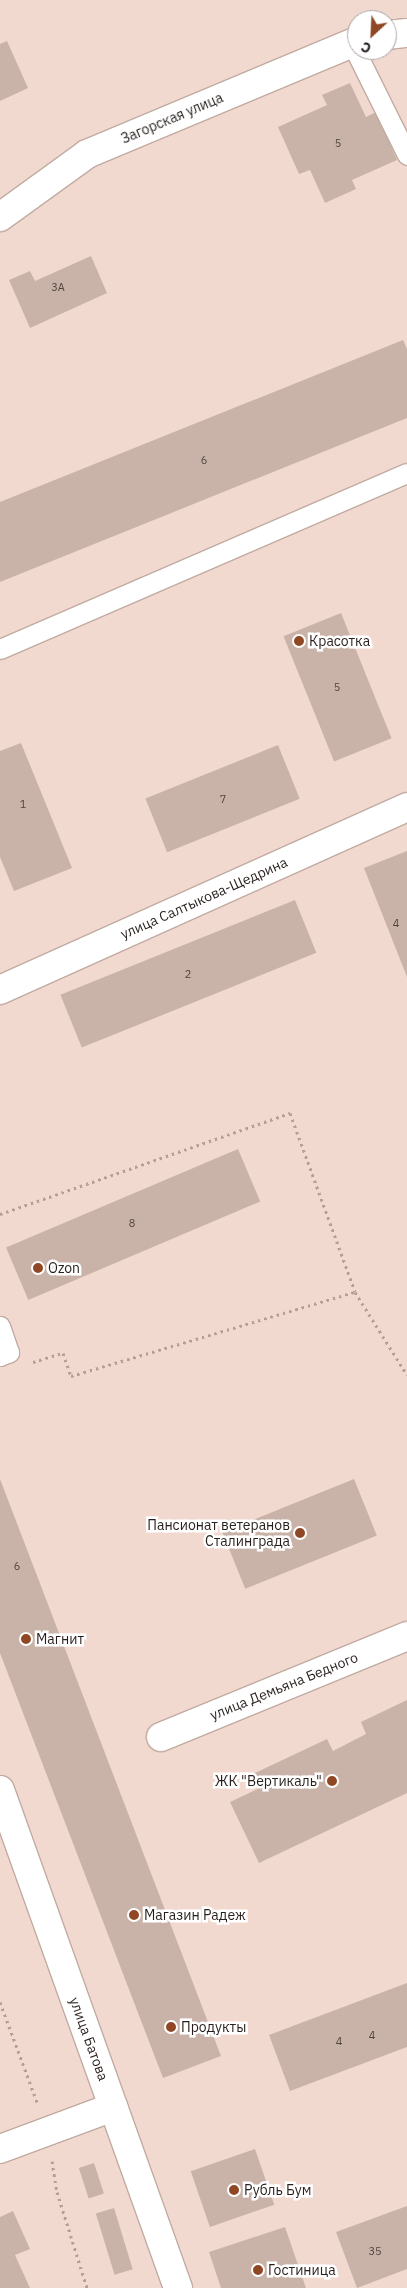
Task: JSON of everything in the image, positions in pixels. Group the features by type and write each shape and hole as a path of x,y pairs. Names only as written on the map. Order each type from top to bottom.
{"street":[{"name":"Загорская улица","path":"0,217 87,154 347,44"},
{"name":"улица Салтыкова-Щедрина","path":"0,990 407,807"},
{"name":"улица Демьяна Бедного","path":"161,1737 407,1636"},
{"name":"улица Батова","path":"0,1790 178,2288"},
{"path":"0,2149 113,2107"}],"lane":[{"path":"363,60 407,155"},
{"path":"0,649 407,473"},
{"path":"0,1326 8,1358"}],"path":[{"path":"0,1214 290,1113 355,1292 407,1375"},
{"path":"8,1358 64,1353 71,1376 355,1292"}],"building":[{"path":"7,41 28,88 0,101 0,44"},
{"path":"350,83 366,117 376,112 397,160 352,180 356,189 325,203 310,170 299,174 278,127 327,105 322,95"},
{"path":"91,256 107,293 30,328 9,280 30,271 35,281"},
{"path":"403,340 407,349 407,418 0,582 0,502"},
{"path":"341,613 392,738 334,761 284,636"},
{"path":"21,743 72,868 14,891 0,857 0,751"},
{"path":"278,745 300,799 167,852 145,799"},
{"path":"407,851 407,977 364,868"},
{"path":"295,900 316,953 82,1048 60,995"},
{"path":"238,1149 260,1201 28,1300 6,1247"},
{"name":"Магазин Радеж","path":"0,1479 221,2056 163,2078 0,1653"},
{"name":"Пансионат ветеранов Сталинграда","path":"354,1479 377,1536 245,1589 222,1532"},
{"name":"ЖК \"Вертикаль\"","path":"407,1700 407,1793 259,1863 230,1802 260,1788 253,1774 327,1739 333,1751 366,1734 361,1722"},
{"path":"407,1983 407,2047 290,2091 269,2035"},
{"path":"255,2149 274,2205 210,2227 191,2171"},
{"path":"94,2163 104,2193 89,2198 79,2168"},
{"path":"407,2206 407,2269 357,2288 336,2232"},
{"path":"114,2208 133,2269 115,2275 96,2214"},
{"path":"13,2211 30,2249 15,2255 30,2288 0,2288 0,2217"},
{"name":"Гостиница","path":"285,2227 306,2288 221,2288 209,2252"}],"place":[{"name":"Красотка","path":"299,641"},
{"name":"Ozon","path":"38,1268"},
{"name":"Пансионат ветеранов Сталинграда","path":"300,1533"},
{"name":"Магнит","path":"26,1639"},
{"name":"ЖК \"Вертикаль\"","path":"332,1781"},
{"name":"Магазин Радеж","path":"134,1915"},
{"name":"Продукты","path":"171,2027"},
{"name":"Рубль Бум","path":"234,2190"},
{"name":"Гостиница","path":"258,2270"}]}
